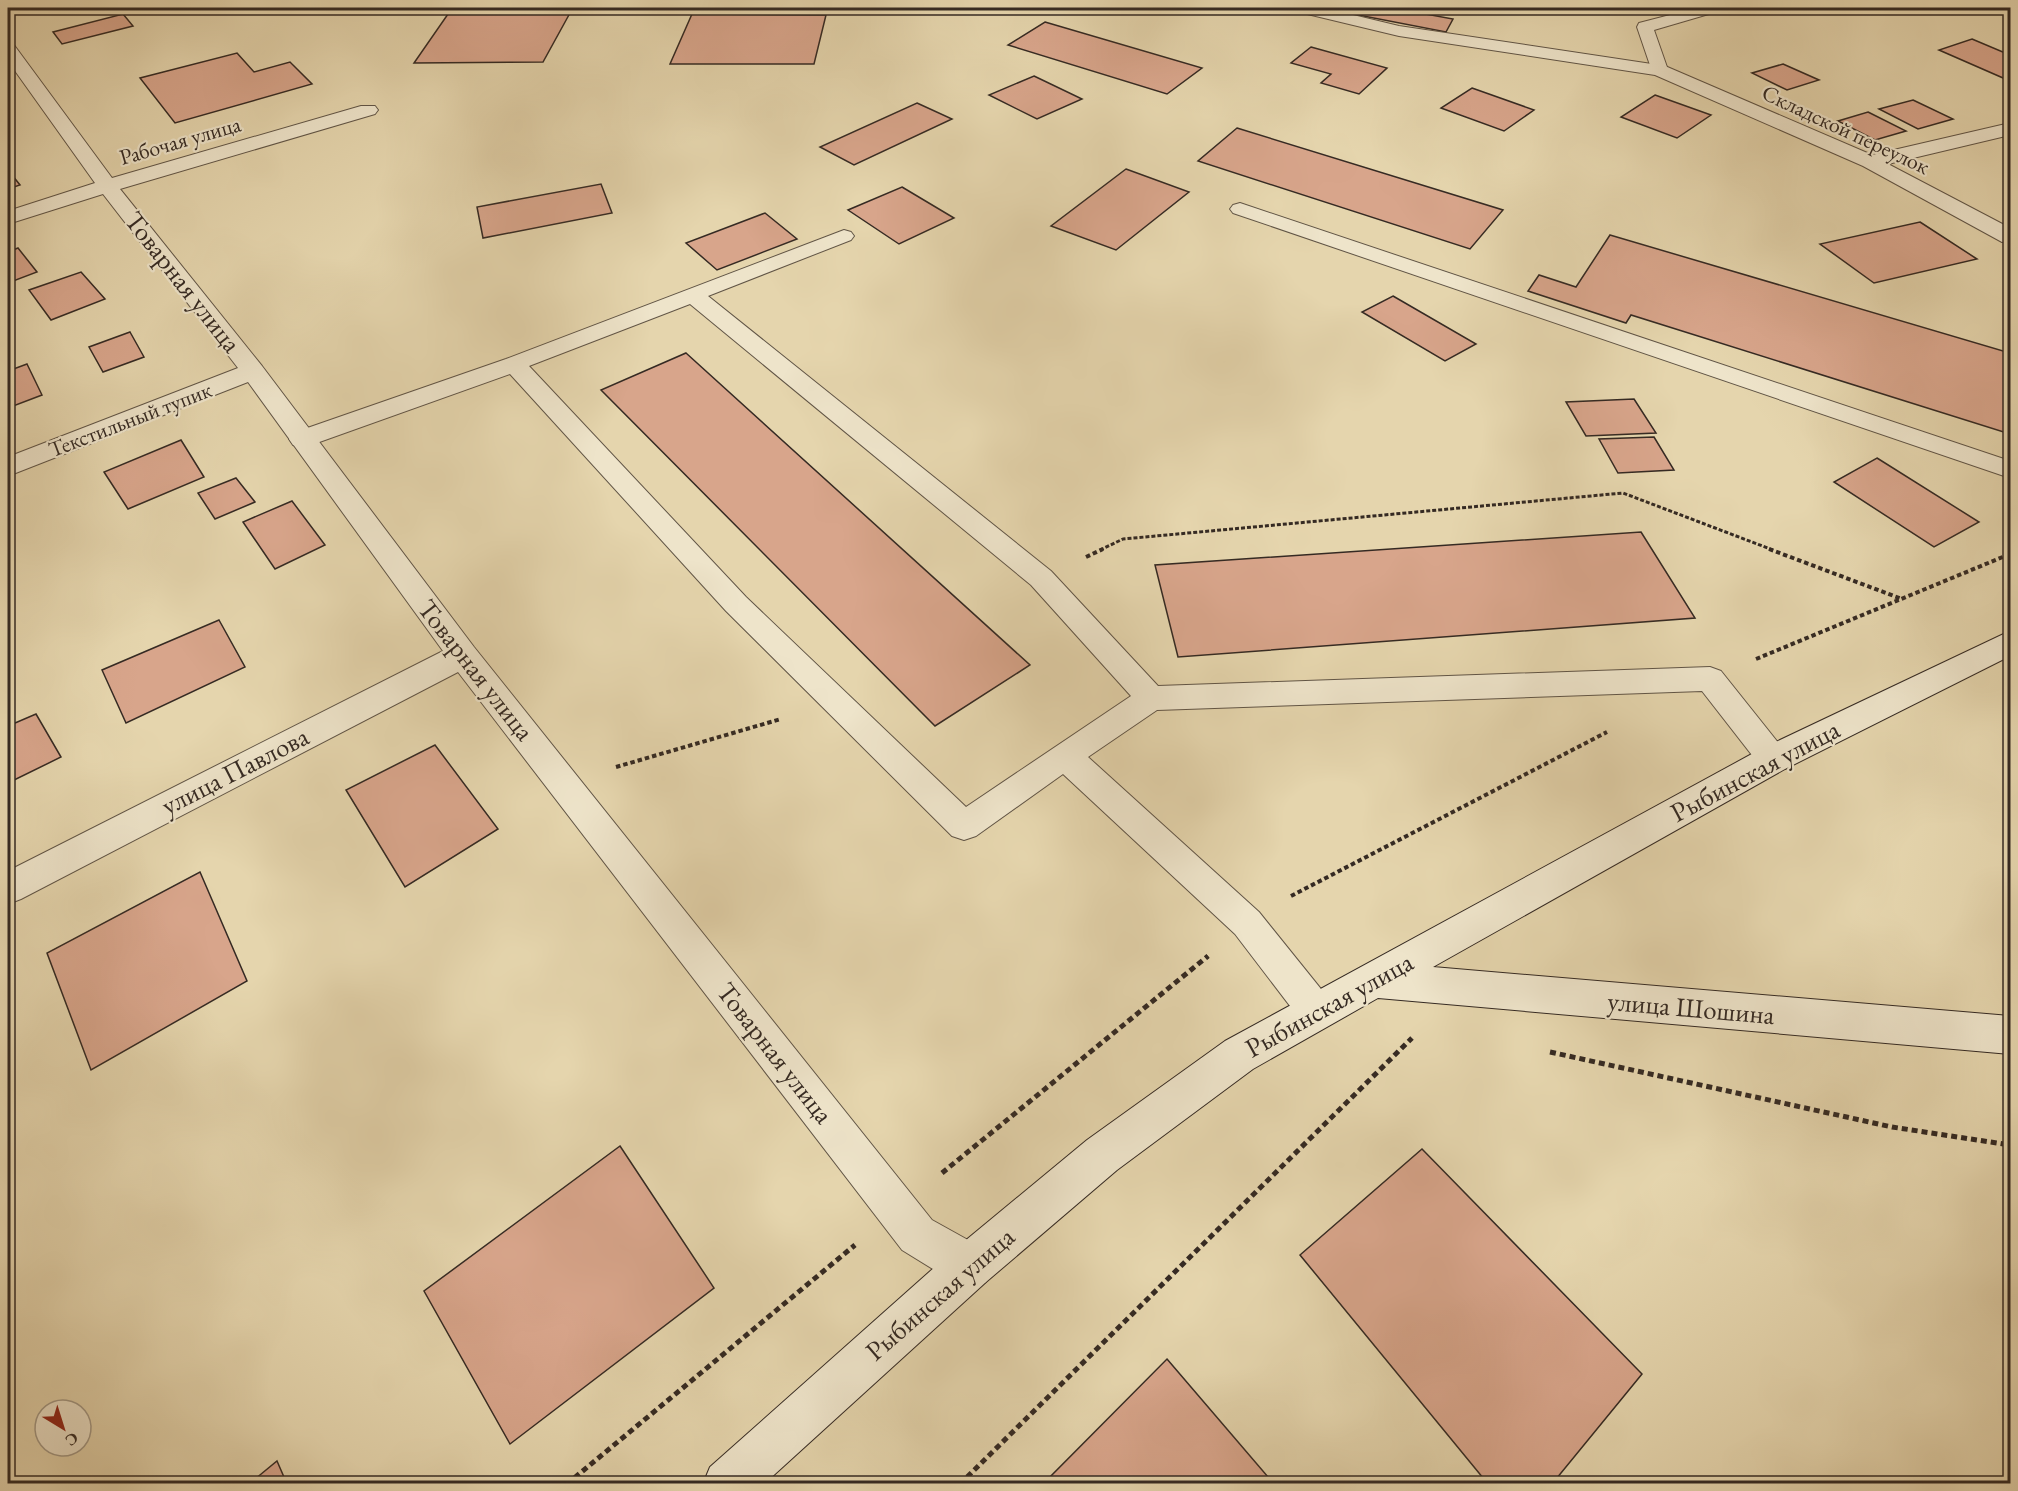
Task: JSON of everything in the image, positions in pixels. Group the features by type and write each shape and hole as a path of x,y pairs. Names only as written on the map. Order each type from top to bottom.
{"street":[{"name":"Складской переулок","path":"1305,8 1399,31 1659,70 1870,162 2010,237"},
{"name":"Товарная улица","path":"9,52 107,186 253,371 464,655 917,1235 970,1266"},
{"name":"Рабочая улица","path":"8,218 107,186 368,110"},
{"path":"1870,162 2010,129"},
{"name":"Текстильный тупик","path":"8,467 253,371"},
{"name":"Рыбинская улица","path":"727,1484 970,1266 1102,1155 1239,1055 1773,759 2010,643"},
{"name":"улица Павлова","path":"8,888 464,655"},
{"name":"улица Шошина","path":"1371,980 2010,1035"}],"lane":[{"path":"1659,70 1645,27 1713,8"},
{"path":"1240,209 2010,470"},
{"path":"302,439 514,364 844,236"},
{"path":"693,295 1041,578 1151,698"},
{"path":"514,364 736,604 964,826 1151,698 1710,679 1773,759"},
{"path":"1065,756 1247,923 1316,1011"}],"path":[{"path":"1041,578 1123,539 1623,493 1902,599"},
{"path":"1710,679 2010,554"},
{"path":"564,783 837,702"},
{"path":"1299,905 1291,896 1615,728"},
{"path":"960,1484 1426,1025 1371,980"},
{"path":"1542,1050 1892,1127 2010,1145"}],"building":[{"path":"1358,8 1393,8 1453,19 1446,32 1353,14"},
{"path":"570,13 543,62 414,63 448,14"},
{"path":"123,14 133,26 62,44 53,32"},
{"path":"692,14 826,15 814,64 670,64"},
{"path":"1045,22 1202,68 1167,94 1008,45"},
{"path":"1972,39 2010,55 2010,81 1939,50"},
{"path":"1311,47 1387,68 1359,94 1321,83 1331,74 1291,63"},
{"path":"237,53 254,72 290,62 312,84 175,123 140,78"},
{"path":"1783,64 1819,80 1787,90 1752,73"},
{"path":"1034,76 1082,99 1037,119 989,95"},
{"path":"1472,88 1534,110 1504,131 1441,108"},
{"path":"1655,95 1711,115 1677,138 1621,117"},
{"path":"1913,100 1953,119 1918,129 1879,109"},
{"path":"917,103 952,119 854,165 820,147"},
{"path":"1868,112 1906,131 1875,140 1838,121"},
{"path":"1237,128 1503,210 1470,249 1198,161"},
{"path":"1126,169 1189,192 1116,250 1051,226"},
{"path":"8,170 20,185 8,189"},
{"path":"601,184 612,213 483,238 477,207"},
{"path":"902,187 954,218 899,244 848,210"},
{"path":"765,213 797,239 717,270 686,243"},
{"path":"1920,222 1977,259 1874,283 1820,244"},
{"path":"1610,235 2010,353 2010,434 1631,315 1626,323 1528,291 1539,275 1576,287"},
{"path":"18,248 37,272 8,283 8,252"},
{"path":"81,272 105,299 51,320 29,290"},
{"path":"1393,296 1476,344 1445,361 1362,312"},
{"path":"130,332 144,357 103,372 89,347"},
{"path":"686,353 1030,665 935,726 601,390"},
{"path":"27,364 42,395 8,408 8,371"},
{"path":"1634,399 1656,433 1586,436 1566,402"},
{"path":"1654,437 1674,470 1618,473 1599,439"},
{"path":"181,440 204,477 128,509 104,472"},
{"path":"1877,458 1979,522 1934,547 1834,482"},
{"path":"236,478 255,502 215,519 198,493"},
{"path":"292,501 325,545 275,569 243,522"},
{"path":"1641,532 1695,618 1178,657 1155,565"},
{"path":"219,620 245,667 126,723 102,670"},
{"path":"36,714 61,757 8,783 8,726"},
{"path":"435,745 498,829 405,887 346,790"},
{"path":"200,872 247,981 91,1070 47,953"},
{"path":"620,1146 714,1288 510,1444 424,1291"},
{"path":"1422,1149 1642,1374 1552,1484 1488,1484 1300,1255"},
{"path":"1167,1359 1274,1484 1046,1484 1045,1482"},
{"path":"277,1461 287,1484 249,1484"}]}
